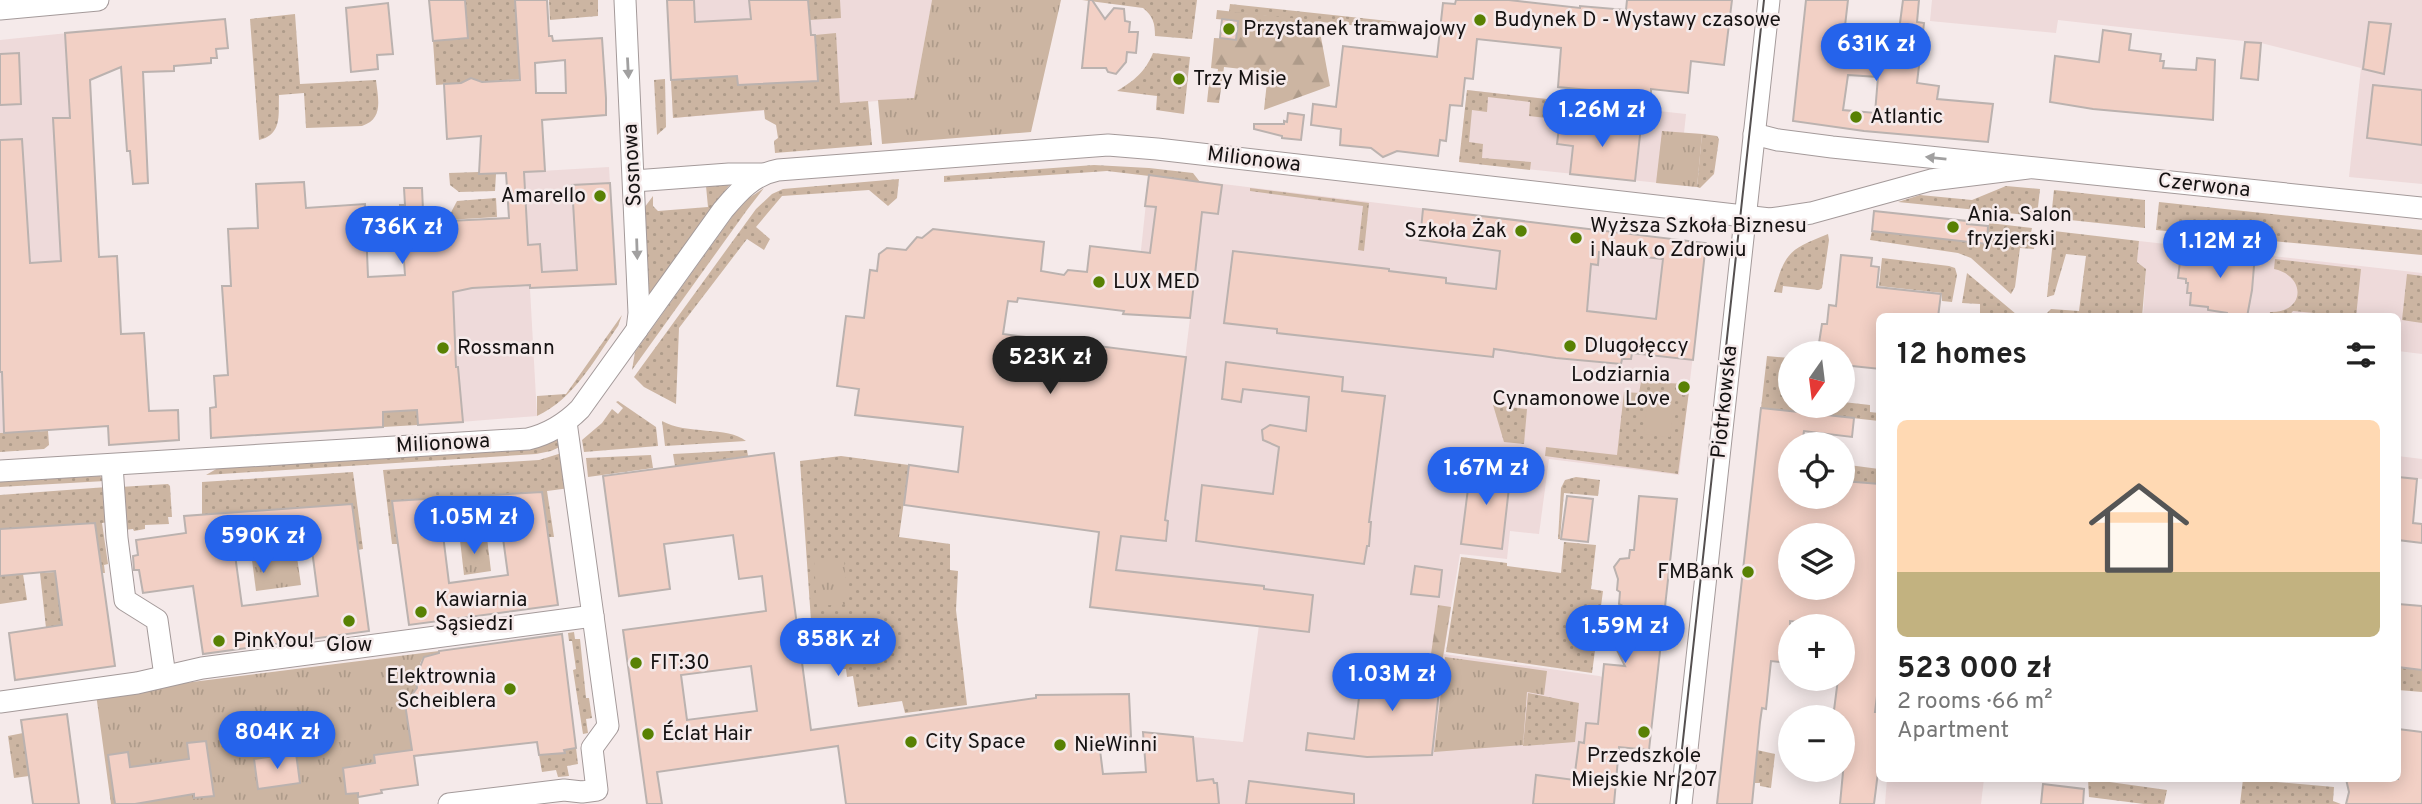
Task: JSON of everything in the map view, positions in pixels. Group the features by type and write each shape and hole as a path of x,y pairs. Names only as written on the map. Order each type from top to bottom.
{"street":[{"path":"0,9 98,0"},
{"name":"Sosnowa","path":"625,0 634,181 639,320 637,330"},
{"name":"Piotrkowska","path":"1681,804 1769,0"},
{"name":"Czerwona","path":"1754,134 1778,140 2028,168 2422,208"},
{"name":"Milionowa","path":"634,181 762,174 807,167 1108,145 1745,217"},
{"name":"Czerwona","path":"1745,217 1793,217 1931,180 2028,168"},
{"name":"Milionowa","path":"0,471 528,439 548,432 566,422 585,402 723,210 740,191 762,174"},
{"path":"449,804 564,790 597,790 592,748 608,726 566,422"},
{"path":"112,465 125,600 157,620 165,676"},
{"path":"0,702 136,684 202,668 593,616"}],"shaded area":[{"path":"667,0 932,0 914,98 673,118"},
{"path":"1932,0 2422,0 2422,184 2349,177 2361,68 2261,43 2058,20 2056,33 1930,21"},
{"path":"87,31 108,426 0,433 0,40"},
{"path":"1467,90 1686,114 1684,133 1702,134 1697,187 1459,162"},
{"path":"609,167 616,284 530,289 537,416 435,424 424,228 436,227 448,221 526,216 524,172"},
{"path":"1149,175 1706,243 1679,475 1549,459 1539,534 1510,531 1507,559 1460,554 1451,607 1444,654 1599,676 1656,694 1649,750 1619,747 1613,804 1194,804 1196,765 1193,737 1243,742 1259,625 1309,632 1313,595 1116,570 1118,555 1099,532 1166,541 1165,520 1194,286 1138,278"},
{"path":"2139,241 2422,273 2422,354 2401,351 2401,313 2143,313 2146,269 2137,262"},
{"path":"2401,456 2422,459 2422,479 2401,477"},
{"path":"1887,782 1984,782 1981,804 1885,804"}],"green space":[{"path":"465,0 515,0 520,79 481,82 471,78 463,83 436,85 433,41 468,38"},
{"path":"549,0 598,0 598,16 550,20"},
{"path":"808,0 840,0 841,18 810,20"},
{"path":"932,0 1061,0 1031,132 882,144 878,100 914,98"},
{"path":"1082,0 1197,0 1192,39 1155,36 1153,20 1143,8"},
{"path":"1230,4 1407,23 1406,31 1229,12"},
{"path":"1217,10 1318,21 1330,86 1264,110 1268,72 1224,67 1219,103 1207,102 1209,83 1216,84 1218,69 1211,68 1214,38 1236,39 1238,21 1216,19"},
{"path":"295,14 300,84 376,80 378,108 374,119 369,123 362,126 306,128 304,93 279,95 276,128 267,137 259,140 250,19"},
{"path":"836,33 840,103 868,101 872,145 775,153 774,141 778,138 776,125 765,119 764,110 673,118 671,80 737,76 738,85 817,81 815,35"},
{"path":"1153,53 1190,57 1184,114 1156,110 1157,96 1117,91 1139,75"},
{"path":"665,79 666,127 657,135 654,80"},
{"path":"1467,90 1600,105 1599,110 1558,106 1555,119 1529,116 1530,102 1488,97 1487,112 1472,110 1469,142 1483,144 1482,158 1531,162 1530,170 1459,162"},
{"path":"1662,131 1702,134 1697,187 1656,183"},
{"path":"1702,134 1717,136 1719,139 1714,174 1700,188 1697,187"},
{"path":"1094,165 1193,173 1200,182 1107,171 944,182 944,176"},
{"path":"449,173 496,174 495,191 459,192 450,185"},
{"path":"899,179 897,198 888,206 869,190 782,196 756,227 770,239 764,250 747,239 679,328 676,404 644,387 634,377 756,209 772,194 783,189"},
{"path":"730,184 646,300 644,208 653,196 653,206 658,211 708,207 706,186"},
{"path":"2006,186 2040,189 2037,216 1898,202 1920,195 1972,200"},
{"path":"764,188 632,370 635,352 734,214 749,198"},
{"path":"1250,188 1369,203 1364,251 1358,250 1363,206 1250,191"},
{"path":"2054,190 2145,200 2145,228 2051,218"},
{"path":"496,198 497,217 447,220 457,201"},
{"path":"2159,202 2422,230 2422,255 2156,230"},
{"path":"1989,223 2032,228 2031,233 2036,234 2034,249 2020,248 2015,287 2011,294 1971,258 1958,253 1870,240 1872,231 1986,244"},
{"path":"2054,231 2139,241 2137,262 2146,269 2142,313 2047,313 2051,309 2079,311 2086,256 2066,254 2054,295 2047,297"},
{"path":"1828,234 1822,288 1819,290 1783,286 1782,293 1774,292 1782,268 1791,254 1797,248"},
{"path":"1882,258 1955,268 1957,275 1952,302 1942,301 1942,293 1879,286"},
{"path":"2275,259 2361,269 2356,313 2270,313 2290,307 2297,294 2292,279 2274,269"},
{"path":"1967,273 2015,313 1980,313 1980,304 1962,303"},
{"path":"2407,274 2422,276 2422,323 2402,320"},
{"path":"622,315 618,326 573,389 550,409 537,416 537,396 566,394"},
{"path":"1767,356 1778,357 1778,410 1761,408"},
{"path":"1641,382 1690,384 1678,474 1545,456 1546,447 1617,455 1624,392 1639,393"},
{"path":"1648,396 1675,399 1670,437 1644,434"},
{"path":"616,402 656,427 658,446 584,452 582,440 602,423 612,409 618,414 623,408"},
{"path":"1855,403 1870,405 1870,412 1876,413 1876,421 1852,418 1855,418"},
{"path":"1493,405 1527,409 1524,444 1504,442"},
{"path":"417,410 418,425 383,427 383,412"},
{"path":"662,421 683,428 738,436 746,441 665,446"},
{"path":"48,431 49,445 44,449 0,452 0,433"},
{"path":"557,439 564,445 536,454 206,475 218,468 550,442"},
{"path":"747,450 748,456 675,466 673,454"},
{"path":"565,452 570,488 547,491 554,537 549,537 542,492 392,502 398,544 392,544 383,470 539,460"},
{"path":"651,455 653,468 588,477 586,458"},
{"path":"841,456 909,465 899,537 950,544 950,570 958,571 956,610 967,705 905,713 902,701 858,707 853,676 847,677 846,669 843,669 844,656 850,655 848,642 838,638 837,629 843,628 841,619 811,621 800,461"},
{"path":"1855,466 1876,469 1876,484 1855,482"},
{"path":"353,472 363,549 202,515 202,482"},
{"path":"100,476 105,481 0,487 0,482"},
{"path":"1576,477 1600,480 1598,496 1564,493 1558,539 1561,488 1565,480"},
{"path":"168,484 172,517 168,517 169,524 145,525 145,529 134,531 124,530 120,487"},
{"path":"107,487 109,522 102,523 108,564 104,565 105,573 102,573 95,523 0,529 0,495"},
{"path":"487,538 491,571 464,575 460,540"},
{"path":"1564,542 1596,545 1591,589 1603,591 1592,673 1446,652 1461,557 1561,573"},
{"path":"297,557 301,585 256,591 252,560"},
{"path":"844,558 847,604 817,606 814,560"},
{"path":"55,572 62,626 46,628 40,573"},
{"path":"23,574 27,600 0,604 0,576"},
{"path":"1438,605 1451,607 1442,663 1430,661"},
{"path":"574,632 575,639 580,639 586,698 589,698 592,718 586,719 588,733 583,734 573,670 576,669 572,641 569,641 568,633"},
{"path":"439,651 427,656 420,663 420,672 415,673 418,693 406,705 414,758 343,768 346,794 358,793 359,804 111,804 96,694"},
{"path":"1445,657 1547,671 1544,695 1527,692 1523,745 1434,752"},
{"path":"2401,667 2422,670 2422,692 2401,690"},
{"path":"1528,693 1579,703 1575,742 1523,746"},
{"path":"23,733 29,776 14,778 8,736"},
{"path":"576,748 578,764 567,766 569,776 558,777 556,770 542,772 539,755 564,753 564,750"},
{"path":"1757,750 1775,754 1771,788 1754,783"},
{"path":"2088,782 2110,782 2167,790 2164,804 2089,797"},
{"path":"2243,782 2277,782 2334,787 2333,801 2341,804 2240,804"}],"building":[{"path":"429,0 465,0 468,38 433,41"},
{"path":"515,0 547,0 549,36 552,36 553,41 602,38 606,115 542,120 545,171 524,172 528,245 540,244 542,272 577,270 572,185 610,183 616,284 530,288 530,285 472,288 453,292 456,367 463,422 418,425 417,410 383,412 383,427 211,438 210,408 216,407 214,376 228,375 222,286 231,286 228,229 258,228 256,184 304,182 306,208 365,204 368,277 405,275 400,205 405,205 404,188 422,188 424,233 448,221 509,218 506,173 479,174 481,136 447,139 444,84 461,83 471,78 482,82 520,80","holes":["565,60 566,93 536,93 535,63"]},
{"path":"667,0 694,0 695,22 751,19 749,0 808,0 811,35 815,35 818,81 738,85 737,76 671,80"},
{"path":"1089,0 1092,0 1105,19 1114,8 1124,9 1125,21 1130,22 1129,32 1138,32 1136,53 1127,52 1126,62 1116,74 1108,72 1106,68 1082,68"},
{"path":"1456,0 1509,0 1626,10 1627,0 1732,0 1724,65 1691,61 1688,93 1651,89 1651,96 1558,87 1561,48 1477,39 1473,79 1465,78 1462,106 1450,105 1446,141 1440,140 1438,156 1397,151 1383,157 1371,148 1340,145 1341,129 1311,125 1313,104 1336,107 1343,46 1437,57 1443,3 1455,4"},
{"path":"1806,0 1848,0 1843,43 1862,45 1863,59 1895,61 1903,0 1919,0 1917,22 1924,23 1917,83 1939,86 1937,99 1993,104 1988,142 1864,131 1793,121","holes":["1848,75 1878,77 1875,113 1843,110"]},
{"path":"388,3 393,54 377,55 378,69 351,72 346,8"},
{"path":"225,19 228,48 216,49 217,58 211,58 211,63 174,66 174,71 143,72 148,183 133,184 130,151 127,151 121,67 90,80 99,257 117,256 121,334 144,333 149,411 178,410 179,440 109,445 108,426 4,433 0,372 0,140 22,139 30,263 61,261 53,118 70,118 65,33"},
{"name":"Przystanek tramwajowy","path":"1222,19 1238,21 1236,40 1220,38"},
{"path":"2369,22 2391,24 2384,74 2363,69"},
{"path":"2103,30 2131,34 2129,50 2161,54 2163,68 2196,70 2197,58 2215,60 2213,120 2093,109 2050,102 2055,56 2099,62"},
{"path":"2245,42 2261,43 2258,80 2241,78"},
{"path":"19,53 21,104 0,105 0,54"},
{"path":"2373,85 2422,90 2422,145 2367,138"},
{"path":"1288,113 1304,115 1301,140 1282,138 1254,129 1254,124 1284,124 1284,121 1287,122"},
{"path":"1560,120 1641,126 1635,181 1570,174 1573,146 1557,144"},
{"path":"1149,175 1222,185 1218,214 1202,212 1190,318 1123,314 1124,311 1018,298 1017,302 1008,301 1003,334 1186,357 1165,520 1168,521 1166,541 1121,536 1116,570 1264,586 1264,589 1313,595 1309,632 1090,607 1099,532 904,505 909,465 958,472 963,427 855,415 859,389 837,386 846,316 864,318 870,270 877,271 879,254 887,248 906,250 917,237 922,238 933,229 1044,242 1041,271 1064,275 1068,270 1087,272 1090,246 1150,253 1156,207 1145,206"},
{"path":"1423,209 1706,243 1693,360 1632,353 1631,359 1622,359 1621,364 1494,349 1493,357 1277,333 1277,329 1224,323 1233,251 1389,269 1446,278 1446,283 1496,289 1500,251 1420,240","holes":["1599,252 1663,259 1656,319 1587,311 1591,264 1598,265"]},
{"path":"1874,211 1967,221 1967,224 1988,226 1987,244 1872,231"},
{"path":"2214,246 2255,254 2248,313 2227,313 2190,305 2188,283 2186,279 2178,278 2180,262 2194,264 2196,248 2214,250"},
{"path":"1841,255 1872,258 1871,266 1879,267 1877,287 1941,294 1939,313 1876,313 1876,369 1855,366 1855,341 1819,341 1822,324 1827,324 1829,305 1836,306"},
{"path":"1226,362 1343,377 1342,391 1385,396 1369,522 1369,546 1364,564 1196,541 1202,485 1273,494 1279,447 1263,440 1262,430 1270,425 1306,431 1309,397 1243,389 1241,402 1222,399"},
{"path":"1761,408 1778,410 1778,418 1854,418 1853,432 1778,432 1778,509 1855,509 1855,482 1876,484 1877,782 1874,804 1840,804 1842,782 1855,782 1855,705 1835,705 1836,691 1855,691 1855,614 1778,614 1778,662 1771,661 1766,709 1762,708 1752,804 1717,804"},
{"path":"774,453 811,730 1036,698 1036,695 1129,694 1131,737 1099,742 1103,774 1146,772 1143,732 1193,737 1197,781 1213,779 1214,783 1217,783 1219,804 846,804 838,746 657,772 662,804 647,804 623,630 766,611 762,576 739,579 733,535 664,544 670,589 619,596 603,476","holes":["751,666 757,711 687,720 681,675"]},
{"path":"1471,465 1511,470 1502,549 1461,544"},
{"path":"2401,477 2417,479 2413,523 2422,524 2422,543 2401,540"},
{"path":"542,492 558,605 409,625 392,501","holes":["502,531 508,575 449,583 443,535"]},
{"path":"1567,496 1593,499 1588,542 1561,539"},
{"path":"1639,496 1677,499 1649,750 1619,747 1614,804 1533,804 1536,775 1574,780 1579,742 1584,743 1586,723 1598,724 1604,664 1625,666 1612,640 1620,628 1623,606 1619,604 1620,592 1617,590 1618,579 1614,567 1620,559 1629,558 1630,550 1634,550"},
{"path":"352,504 369,631 203,654 193,586 143,593 139,570 134,570 133,556 138,555 136,540 186,533 184,516","holes":["312,550 318,596 242,606 235,555"]},
{"path":"95,523 115,666 15,680 9,633 62,625 55,571 0,576 0,529"},
{"path":"1415,566 1442,570 1439,597 1411,594"},
{"path":"2401,604 2422,606 2422,670 2401,667"},
{"path":"562,634 576,748 564,750 565,753 539,755 537,742 414,756 418,785 381,790 382,793 358,797 358,793 346,794 343,768 375,763 374,755 412,750 405,704 417,688 415,673 418,672 424,657 439,651"},
{"path":"1380,655 1442,663 1432,755 1367,757 1306,750 1308,733 1354,739 1361,681 1377,683"},
{"path":"67,714 79,804 33,804 21,720"},
{"path":"2401,729 2422,732 2422,804 2346,804 2349,792 2347,782 2401,782"},
{"path":"206,741 214,796 194,798 194,794 135,804 115,804 108,755 128,752 130,767 189,759 187,743"},
{"path":"296,753 300,783 258,789 254,759"},
{"path":"1249,781 1354,794 1354,804 1246,804"},
{"path":"2043,784 2084,789 2083,804 2041,804"}],"tram line":[{"path":"1676,804 1764,0"}],"place":[{"name":"Budynek D - Wystawy czasowe","path":"1480,20"},
{"name":"Przystanek tramwajowy","path":"1229,29"},
{"name":"Trzy Misie","path":"1179,79"},
{"name":"Atlantic","path":"1856,117"},
{"name":"Amarello","path":"600,196"},
{"name":"Ania. Salon fryzjerski","path":"1953,227"},
{"name":"Szkoła Żak","path":"1521,231"},
{"name":"Wyższa Szkoła Biznesu i Nauk o Zdrowiu","path":"1576,238"},
{"name":"LUX MED","path":"1099,282"},
{"name":"Dlugołęccy","path":"1570,346"},
{"name":"Rossmann","path":"443,348"},
{"name":"Lodziarnia Cynamonowe Love","path":"1684,387"},
{"name":"FMBank","path":"1748,572"},
{"name":"Kawiarnia Sąsiedzi","path":"421,612"},
{"name":"Glow","path":"349,621"},
{"name":"PinkYou!","path":"219,641"},
{"name":"FIT:30","path":"636,663"},
{"name":"Elektrownia Scheiblera","path":"510,689"},
{"name":"Przedszkole Miejskie Nr 207","path":"1644,732"},
{"name":"Éclat Hair","path":"648,734"},
{"name":"City Space","path":"911,742"},
{"name":"NieWinni","path":"1060,745"}]}
